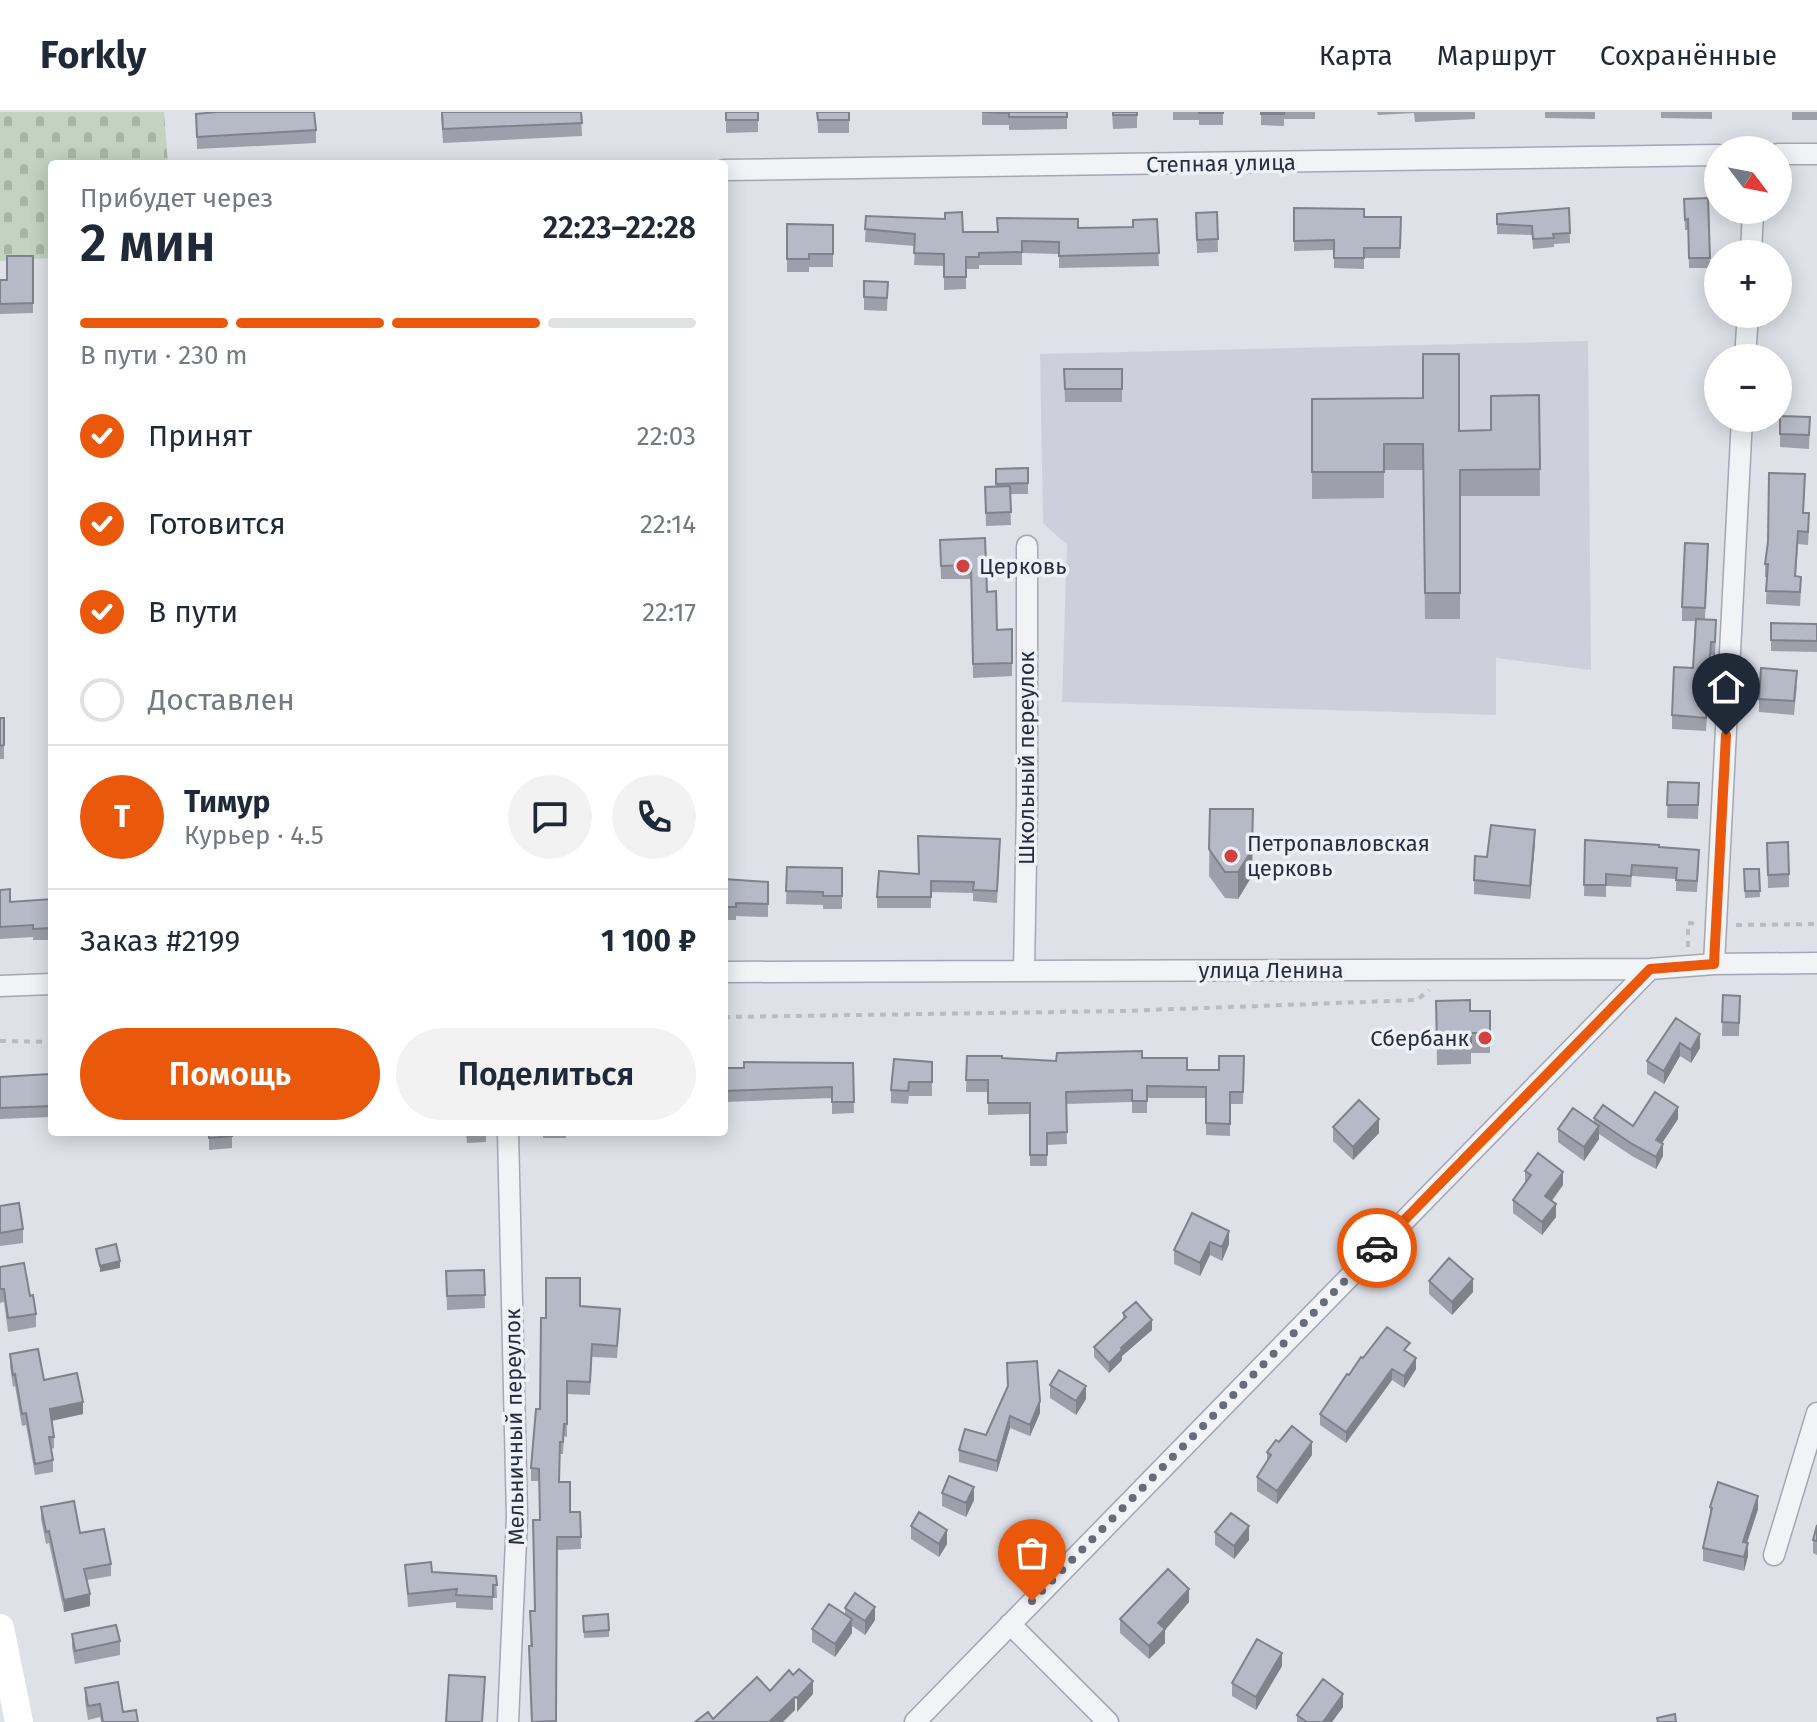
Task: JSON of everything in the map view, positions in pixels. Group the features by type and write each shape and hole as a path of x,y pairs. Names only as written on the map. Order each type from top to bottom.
{"main road":[{"path":"0,1628 19,1722"}],"street":[{"path":"1792,154 1817,154"},
{"name":"Степная улица","path":"728,170 1704,155"},
{"path":"1714,964 1741,432"},
{"name":"Школьный переулок","path":"1024,971 1027,546"},
{"name":"улица Ленина","path":"728,972 1650,969 1714,964 1817,963"},
{"path":"915,1722 1650,969"},
{"path":"0,986 48,984"},
{"name":"Мельничный переулок","path":"508,1136 517,1517 508,1722"},
{"path":"1774,1555 1817,1413"},
{"path":"1010,1624 1108,1722"}],"path":[{"path":"1688,954 1688,923 1817,924"},
{"path":"728,1017 1107,1011 1417,1000 1452,969"},
{"path":"0,1041 48,1042"}],"shaded area":[{"path":"1588,341 1591,670 1496,658 1496,715 1062,702 1067,545 1043,523 1040,354"}],"green space":[{"path":"0,112 164,112 168,160 48,160 48,258 0,261"}],"building":[{"path":"314,112 316,130 197,137 196,114"},
{"path":"442,112 581,112 582,123 443,129"},
{"path":"726,112 758,112 758,120 726,120"},
{"path":"817,112 849,112 849,120 818,120"},
{"path":"982,112 1067,112 1067,117 1009,117 1009,113"},
{"path":"1113,112 1137,112 1137,115 1113,115"},
{"path":"1284,112 1284,114 1261,114"},
{"path":"1704,198 1704,224 1709,224 1709,240 1704,240 1704,258 1689,258 1684,199"},
{"path":"1294,208 1364,209 1364,217 1401,217 1400,248 1364,248 1364,258 1334,258 1334,240 1294,241"},
{"path":"1569,208 1570,233 1553,234 1554,238 1533,239 1532,226 1497,224 1497,214"},
{"path":"962,212 963,232 998,232 997,218 1078,219 1078,228 1133,227 1133,220 1157,219 1159,253 1059,256 1059,242 1022,241 1022,252 979,253 979,257 966,257 966,277 944,277 944,254 914,253 915,234 865,229 866,216 945,219 945,213"},
{"path":"1217,212 1218,239 1197,240 1196,213"},
{"path":"787,224 833,225 833,254 809,254 809,259 787,259"},
{"path":"7,256 33,256 33,303 0,304 0,280 7,280"},
{"path":"864,281 888,282 887,298 864,297"},
{"path":"1423,354 1459,354 1459,431 1491,430 1491,396 1539,395 1540,469 1460,470 1460,593 1425,593 1423,444 1384,444 1384,472 1312,472 1312,399 1423,398"},
{"path":"1064,369 1122,369 1122,389 1065,389"},
{"path":"1792,416 1810,417 1809,435 1780,434 1792,432"},
{"path":"1028,468 1028,483 996,484 996,469"},
{"path":"1769,473 1805,474 1803,513 1809,513 1808,532 1798,531 1795,576 1801,577 1800,592 1766,591"},
{"path":"1010,486 1011,512 986,513 985,487"},
{"path":"985,538 987,592 996,591 997,630 1012,629 1012,663 973,664 971,565 941,566 940,540"},
{"path":"1685,543 1708,544 1705,608 1682,607"},
{"path":"1696,619 1716,620 1715,642 1711,642 1706,718 1672,715 1674,667 1693,668"},
{"path":"1771,623 1817,624 1817,641 1771,640"},
{"path":"1761,668 1797,671 1794,701 1759,699"},
{"path":"0,718 4,718 4,745 0,746"},
{"path":"1668,782 1699,783 1698,805 1667,805"},
{"path":"1210,809 1253,809 1252,850 1238,872 1225,872 1209,849"},
{"path":"1491,825 1535,830 1530,886 1474,880 1475,856 1487,857"},
{"path":"918,836 1000,839 997,891 973,890 974,882 931,881 931,897 877,897 879,871 919,874"},
{"path":"1585,840 1699,850 1697,881 1676,880 1677,868 1632,865 1631,876 1606,874 1606,885 1584,885"},
{"path":"1788,842 1789,874 1768,875 1767,843"},
{"path":"787,867 842,868 842,896 786,891"},
{"path":"1744,869 1759,869 1760,891 1745,891"},
{"path":"728,879 768,882 768,904 736,903 736,907 728,907"},
{"path":"10,889 10,902 48,899 48,928 33,929 33,925 0,927 0,890"},
{"path":"1723,995 1740,996 1739,1023 1722,1022"},
{"path":"1470,1000 1470,1011 1490,1011 1490,1033 1471,1033 1471,1044 1437,1045 1436,1001"},
{"path":"1676,1018 1700,1034 1691,1050 1680,1043 1664,1071 1647,1061"},
{"path":"1142,1051 1142,1058 1187,1058 1187,1070 1219,1070 1219,1056 1244,1056 1243,1092 1230,1092 1230,1124 1206,1123 1206,1087 1147,1086 1147,1101 1132,1101 1132,1090 1066,1092 1067,1132 1047,1133 1047,1155 1030,1155 1030,1103 988,1103 988,1080 966,1080 967,1056 1056,1061 1057,1053"},
{"path":"894,1059 932,1062 932,1082 909,1082 908,1091 891,1090"},
{"path":"744,1062 853,1063 854,1102 832,1102 832,1087 728,1091 728,1068 744,1068"},
{"path":"48,1074 48,1106 0,1108 0,1077"},
{"path":"1655,1092 1678,1107 1656,1140 1663,1144 1656,1157 1594,1118 1603,1105 1633,1126"},
{"path":"1359,1100 1379,1119 1353,1147 1333,1127"},
{"path":"1573,1108 1599,1126 1584,1147 1558,1129"},
{"path":"1538,1153 1563,1172 1545,1196 1556,1204 1542,1222 1513,1200 1531,1175 1525,1171"},
{"path":"19,1203 23,1229 0,1233 0,1206"},
{"path":"1192,1213 1229,1231 1222,1247 1210,1242 1200,1263 1174,1250"},
{"path":"116,1244 120,1261 100,1266 96,1249"},
{"path":"1449,1258 1473,1279 1452,1302 1429,1281"},
{"path":"24,1263 36,1314 8,1318 4,1289 0,1289 0,1267"},
{"path":"484,1270 485,1295 447,1296 446,1271"},
{"path":"546,1278 580,1278 580,1306 620,1309 617,1346 592,1344 590,1382 567,1381 567,1424 564,1424 563,1442 560,1442 559,1482 570,1482 570,1512 580,1512 581,1537 557,1537 556,1721 532,1722 529,1646 532,1646 530,1611 535,1611 533,1520 540,1520 539,1469 531,1468 536,1409 540,1409 541,1318 546,1318"},
{"path":"1136,1302 1152,1320 1109,1363 1094,1347 1126,1317 1123,1313"},
{"path":"1387,1327 1410,1343 1404,1350 1416,1358 1404,1376 1392,1369 1346,1432 1320,1414 1347,1374"},
{"path":"38,1349 44,1380 77,1373 83,1402 50,1409 54,1437 49,1437 53,1460 35,1464 26,1413 22,1414 10,1354"},
{"path":"1037,1361 1040,1401 1030,1425 1010,1416 997,1461 959,1450 965,1429 986,1435 1008,1386 1007,1363"},
{"path":"1059,1370 1086,1386 1076,1401 1050,1385"},
{"path":"1292,1426 1312,1442 1277,1491 1257,1477 1271,1455 1267,1452"},
{"path":"949,1476 974,1487 966,1503 942,1493"},
{"path":"1718,1482 1758,1496 1743,1542 1748,1543 1744,1557 1703,1548"},
{"path":"74,1501 80,1533 104,1529 111,1564 84,1569 90,1594 64,1600 41,1507"},
{"path":"919,1512 947,1530 939,1544 911,1526"},
{"path":"1231,1513 1249,1526 1234,1546 1215,1532"},
{"path":"431,1562 432,1572 496,1576 493,1597 456,1595 457,1589 408,1594 405,1565"},
{"path":"1168,1569 1189,1589 1158,1623 1165,1629 1149,1646 1120,1619"},
{"path":"855,1593 875,1607 865,1621 845,1608"},
{"path":"829,1604 852,1619 835,1644 812,1629"},
{"path":"608,1614 609,1630 584,1632 583,1616"},
{"path":"116,1625 120,1641 75,1651 72,1634"},
{"path":"1257,1639 1282,1653 1256,1697 1232,1683"},
{"path":"799,1669 813,1681 769,1722 695,1722 708,1712 713,1719 757,1677 770,1691 789,1670 793,1675"},
{"path":"449,1675 485,1677 482,1722 446,1722"},
{"path":"1323,1679 1343,1694 1323,1722 1307,1722 1297,1715"},
{"path":"118,1682 123,1712 136,1710 138,1722 103,1722 100,1704 88,1706 85,1688"},
{"path":"1675,1714 1676,1722 1658,1722 1657,1718"}],"way so far":[{"path":"1032,1601 1377,1248"}],"place":[{"name":"Церковь","path":"963,566"},
{"name":"Петропавловская церковь","path":"1231,856"},
{"name":"Сбербанк","path":"1485,1038"}],"route":[{"path":"1377,1248 1650,969 1714,964 1726,735"}]}
